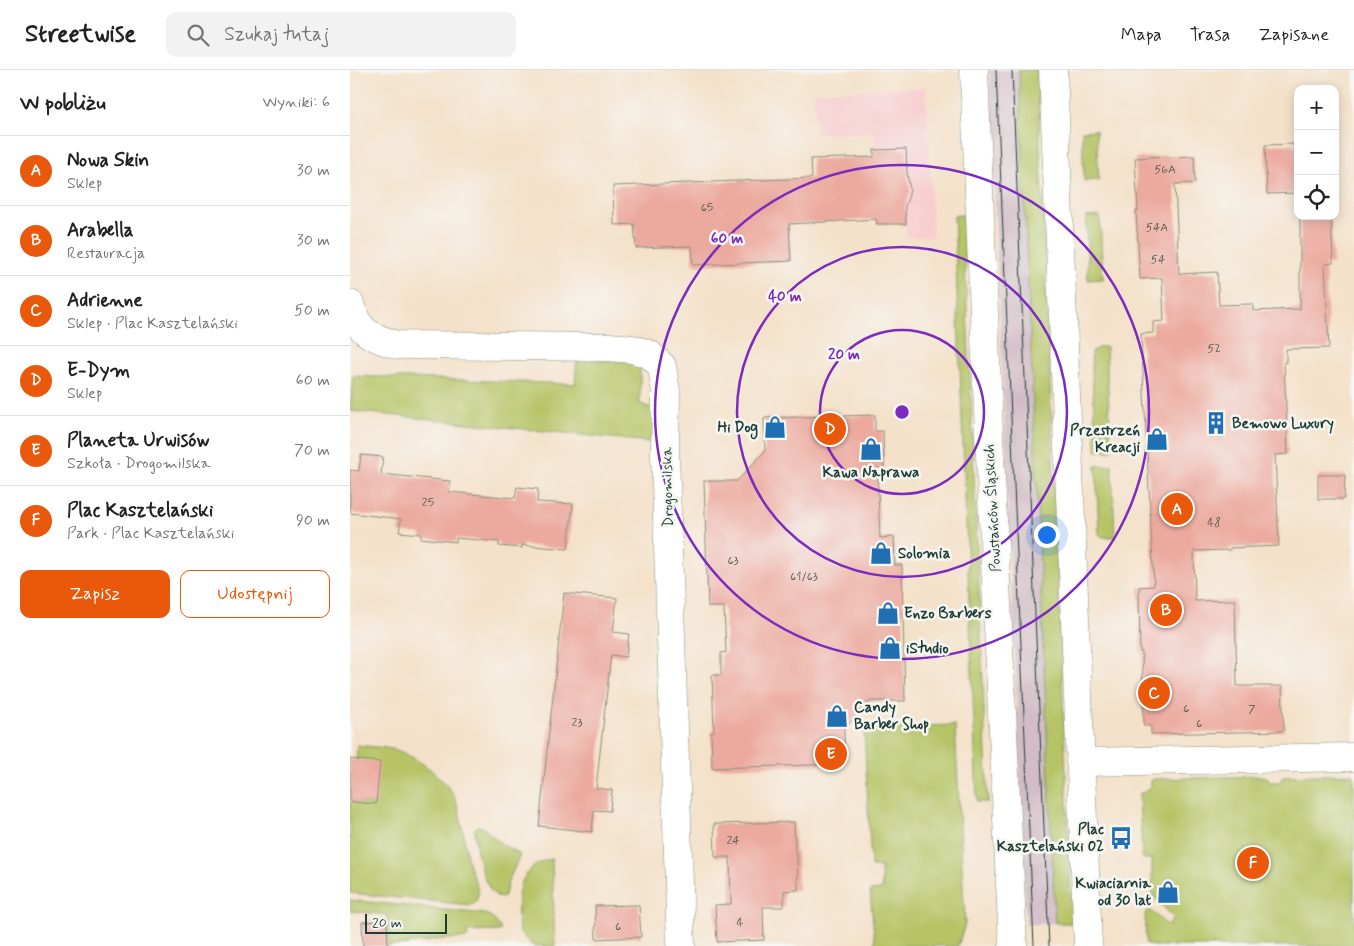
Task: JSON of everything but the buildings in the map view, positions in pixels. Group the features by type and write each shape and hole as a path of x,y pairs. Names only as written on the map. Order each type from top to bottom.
{"main road":[{"name":"Powstańców Śląskich","path":"974,70 1011,944"},
{"path":"1053,70 1088,946"},
{"name":"Drogomilska","path":"350,304 360,327 375,339 397,345 608,347 632,349 649,354 662,366 666,392 666,463 681,946"},
{"path":"1080,762 1354,757"}],"shaded area":[{"path":"989,70 1019,70 1055,923 1026,925"},
{"path":"926,88 933,237 906,237 906,224 877,224 874,132 816,134 814,92"}],"green space":[{"path":"1019,70 1037,70 1072,923 1055,923"},
{"path":"1096,130 1099,180 1084,181 1082,131"},
{"path":"963,215 988,802 977,802 954,216"},
{"path":"1100,216 1103,279 1088,280 1086,217"},
{"path":"1100,347 1106,347 1111,451 1096,451 1091,352"},
{"path":"577,359 640,363 640,404 661,411 650,442 350,411 353,376 575,384"},
{"path":"1112,465 1115,537 1102,537 1099,534 1096,466"},
{"path":"955,725 965,924 958,946 875,946 870,891 882,890 881,867 871,867 864,728"},
{"path":"357,745 390,749 407,755 434,772 454,796 461,819 470,870 478,890 477,899 474,904 350,893 350,802 376,804 356,760"},
{"path":"1354,774 1354,946 1152,946 1146,943 1145,914 1147,911 1151,911 1168,926 1174,918 1152,895 1152,859 1144,859 1142,856 1139,795 1144,793 1151,785 1153,779 1263,776 1268,778 1269,782 1280,782 1286,776"},
{"path":"477,826 482,827 503,845 520,855 508,882 505,895 501,898 489,888 481,868 475,835 475,828"},
{"path":"552,859 555,946 533,946 519,932 519,891 521,883 531,869 541,862"},
{"path":"350,900 485,914 492,917 501,929 500,931 467,932 468,938 429,940 429,942 409,943 409,945 388,946 387,915 350,911"}],"tram line":[{"path":"996,70 1034,946"},
{"path":"1012,70 1049,946"}],"place":[{"name":"Bemowo Luxury","path":"1216,423"},
{"name":"Hi Dog","path":"775,427"},
{"name":"E-Dym","path":"830,429"},
{"name":"Przestrzeń Kreacji","path":"1157,439"},
{"name":"Kawa Naprawa","path":"871,449"},
{"name":"Nowa Skin","path":"1177,509"},
{"name":"Solomia","path":"881,553"},
{"name":"Arabella","path":"1166,610"},
{"name":"Enzo Barbers","path":"888,613"},
{"name":"iStudio","path":"890,648"},
{"name":"Adrienne","path":"1154,693"},
{"name":"Candy Barber Shop","path":"837,716"},
{"name":"Planeta Urwisów","path":"831,754"},
{"name":"Plac Kasztelański 02","path":"1121,838"},
{"name":"Plac Kasztelański","path":"1253,863"},
{"name":"Kwiaciarnia od 30 lat","path":"1168,892"}]}
